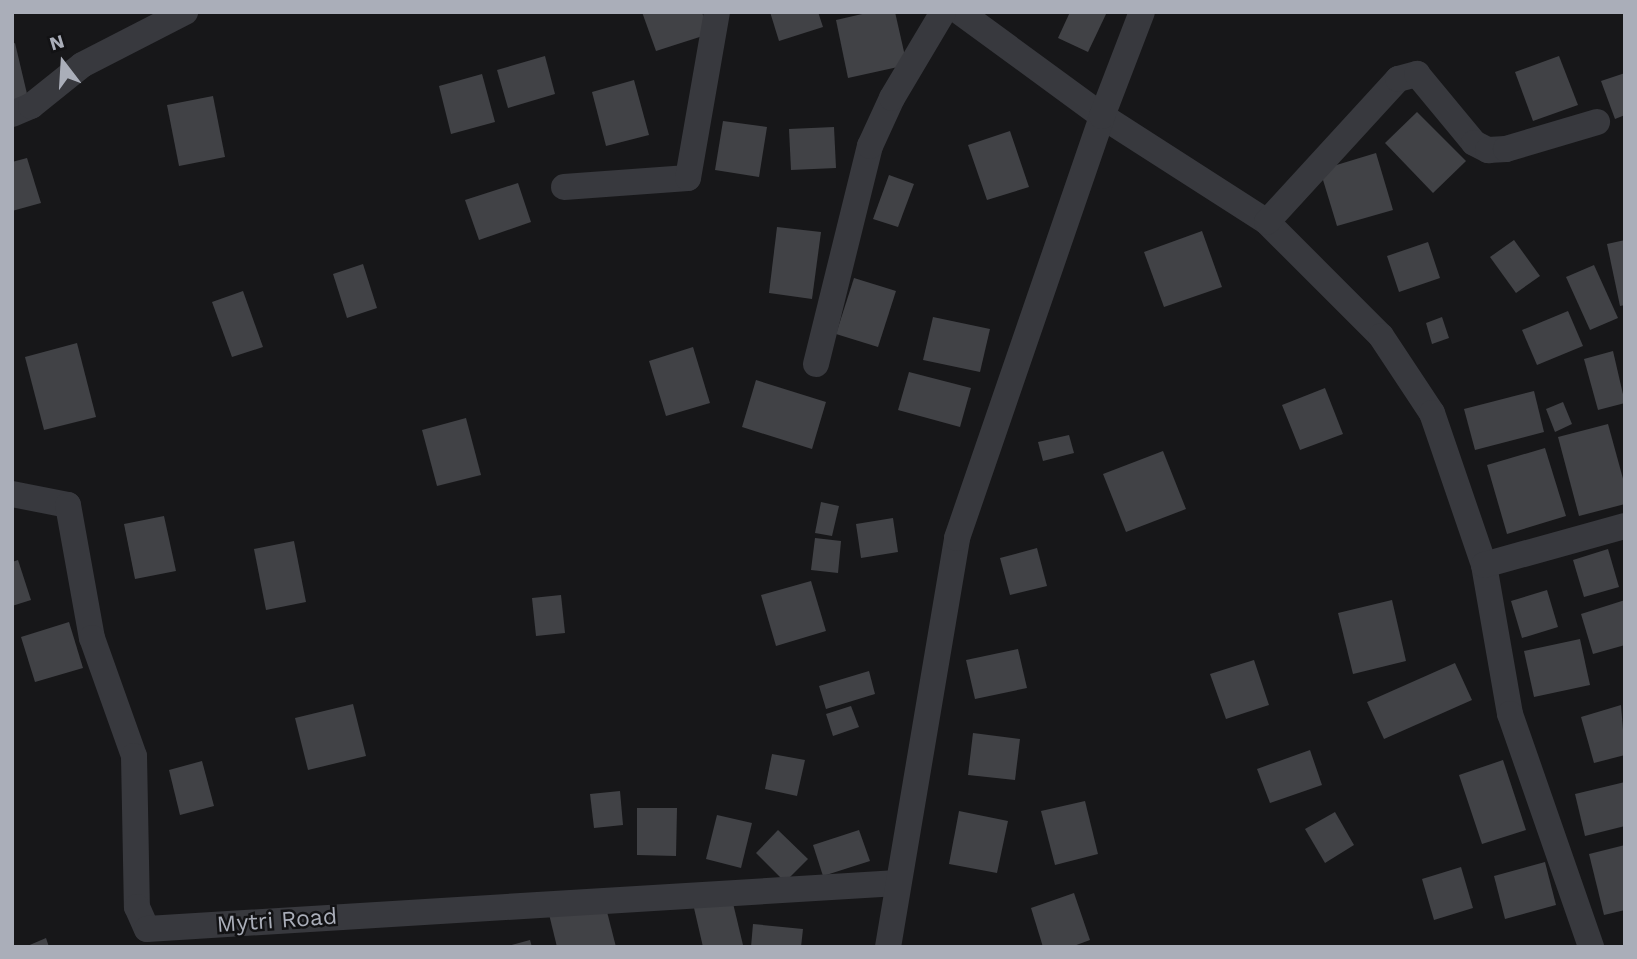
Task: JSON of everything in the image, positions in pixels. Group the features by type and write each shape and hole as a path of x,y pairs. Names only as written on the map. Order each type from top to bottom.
{"street":[{"path":"12,114 31,106 82,65 185,12"},
{"path":"564,187 688,178 717,12"},
{"path":"816,363 870,146 892,98 943,12"},
{"path":"960,12 1102,116 1267,222 1381,336 1432,413 1484,565 1510,714 1591,947"},
{"path":"888,947 957,538 1102,116 1142,12"},
{"path":"1267,222 1398,79 1417,74 1474,143 1488,150 1506,149 1597,122"},
{"name":"Mytri Road","path":"12,494 68,505 92,638 134,756 137,907 147,929 898,883"},
{"path":"1484,565 1625,526"}],"building":[{"path":"642,12 702,12 709,34 656,51"},
{"path":"770,12 818,12 823,27 779,41"},
{"path":"871,12 895,12 907,65 848,78 836,20"},
{"path":"1070,12 1107,12 1088,52 1058,38"},
{"path":"15,43 28,98 12,102 12,44"},
{"path":"545,56 555,94 508,108 497,70"},
{"path":"1559,56 1578,105 1533,121 1515,72"},
{"path":"1625,73 1625,115 1615,119 1601,81"},
{"path":"482,74 495,122 451,134 439,86"},
{"path":"634,80 649,135 606,146 592,92"},
{"path":"213,96 225,157 179,166 167,105"},
{"path":"1417,112 1466,161 1433,193 1385,143"},
{"path":"723,121 767,127 759,177 715,170"},
{"path":"834,127 836,168 791,170 789,129"},
{"path":"1010,131 1029,187 987,200 968,145"},
{"path":"1376,153 1393,210 1337,226 1320,170"},
{"path":"27,158 41,203 12,211 12,162"},
{"path":"889,175 914,184 898,227 873,219"},
{"path":"518,183 531,222 479,240 465,200"},
{"path":"777,227 821,232 812,299 769,293"},
{"path":"1202,231 1222,287 1164,307 1144,252"},
{"path":"1514,240 1540,276 1516,293 1490,257"},
{"path":"1625,240 1625,305 1620,306 1607,244"},
{"path":"1428,242 1440,278 1399,292 1387,256"},
{"path":"363,264 377,308 347,318 333,274"},
{"path":"1594,265 1618,318 1590,330 1566,277"},
{"path":"854,278 896,291 878,347 836,334"},
{"path":"243,291 263,347 232,357 212,302"},
{"path":"1568,311 1583,346 1537,365 1522,330"},
{"path":"933,317 990,329 980,372 923,360"},
{"path":"1442,317 1449,338 1432,344 1426,323"},
{"path":"77,343 96,417 44,430 25,357"},
{"path":"693,347 710,403 666,416 649,361"},
{"path":"1613,351 1625,403 1598,410 1584,359"},
{"path":"909,372 971,388 960,427 898,410"},
{"path":"756,380 826,402 812,449 742,427"},
{"path":"1325,388 1343,434 1300,450 1282,405"},
{"path":"1534,391 1544,432 1475,450 1464,409"},
{"path":"1563,402 1572,424 1555,432 1546,409"},
{"path":"466,418 481,475 437,486 422,430"},
{"path":"1608,424 1625,486 1625,504 1579,516 1558,437"},
{"path":"1069,435 1074,453 1043,461 1038,442"},
{"path":"1545,448 1566,516 1507,534 1487,465"},
{"path":"1163,451 1186,509 1126,532 1103,474"},
{"path":"821,502 839,506 832,536 815,533"},
{"path":"164,516 176,571 135,579 124,524"},
{"path":"893,518 898,552 861,558 856,524"},
{"path":"815,538 841,541 838,573 811,570"},
{"path":"294,541 306,602 266,610 254,549"},
{"path":"1037,548 1047,586 1010,595 1000,558"},
{"path":"1608,549 1619,587 1584,597 1573,560"},
{"path":"18,560 31,600 12,606 12,562"},
{"path":"811,581 826,631 776,646 761,595"},
{"path":"1547,590 1558,627 1522,638 1511,601"},
{"path":"561,595 565,633 536,636 532,598"},
{"path":"1392,600 1406,661 1353,674 1338,613"},
{"path":"1625,600 1625,645 1593,654 1581,614"},
{"path":"69,622 83,668 35,682 21,637"},
{"path":"1580,639 1590,685 1534,697 1524,651"},
{"path":"1018,649 1027,688 975,699 966,660"},
{"path":"1254,660 1269,705 1226,719 1210,674"},
{"path":"1455,663 1472,700 1384,739 1367,702"},
{"path":"869,671 875,694 826,709 819,686"},
{"path":"353,704 366,756 308,770 295,718"},
{"path":"1621,705 1625,755 1594,763 1581,717"},
{"path":"851,706 859,727 833,736 826,714"},
{"path":"973,733 1020,739 1015,780 968,775"},
{"path":"1310,750 1322,785 1270,803 1257,769"},
{"path":"772,754 805,760 797,796 765,789"},
{"path":"1503,760 1526,830 1482,844 1459,775"},
{"path":"202,761 214,806 180,815 169,770"},
{"path":"1625,782 1625,826 1585,836 1575,794"},
{"path":"620,791 623,825 594,828 590,794"},
{"path":"1085,801 1098,854 1055,865 1041,811"},
{"path":"637,808 677,808 676,856 637,855"},
{"path":"959,811 1008,821 997,873 949,864"},
{"path":"1335,812 1354,845 1325,863 1305,829"},
{"path":"717,815 752,823 741,868 706,859"},
{"path":"778,830 808,859 785,882 756,853"},
{"path":"859,830 870,861 823,876 813,845"},
{"path":"1625,845 1625,910 1604,915 1589,854"},
{"path":"1545,862 1556,905 1505,919 1494,876"},
{"path":"1461,867 1473,908 1434,920 1422,879"},
{"path":"1074,893 1090,940 1071,947 1043,947 1031,908"},
{"path":"603,896 616,947 557,947 548,910"},
{"path":"732,899 743,945 703,947 694,908"},
{"path":"753,924 803,929 801,947 751,947"},
{"path":"46,938 49,947 25,947"},
{"path":"530,940 532,947 508,946"}]}
